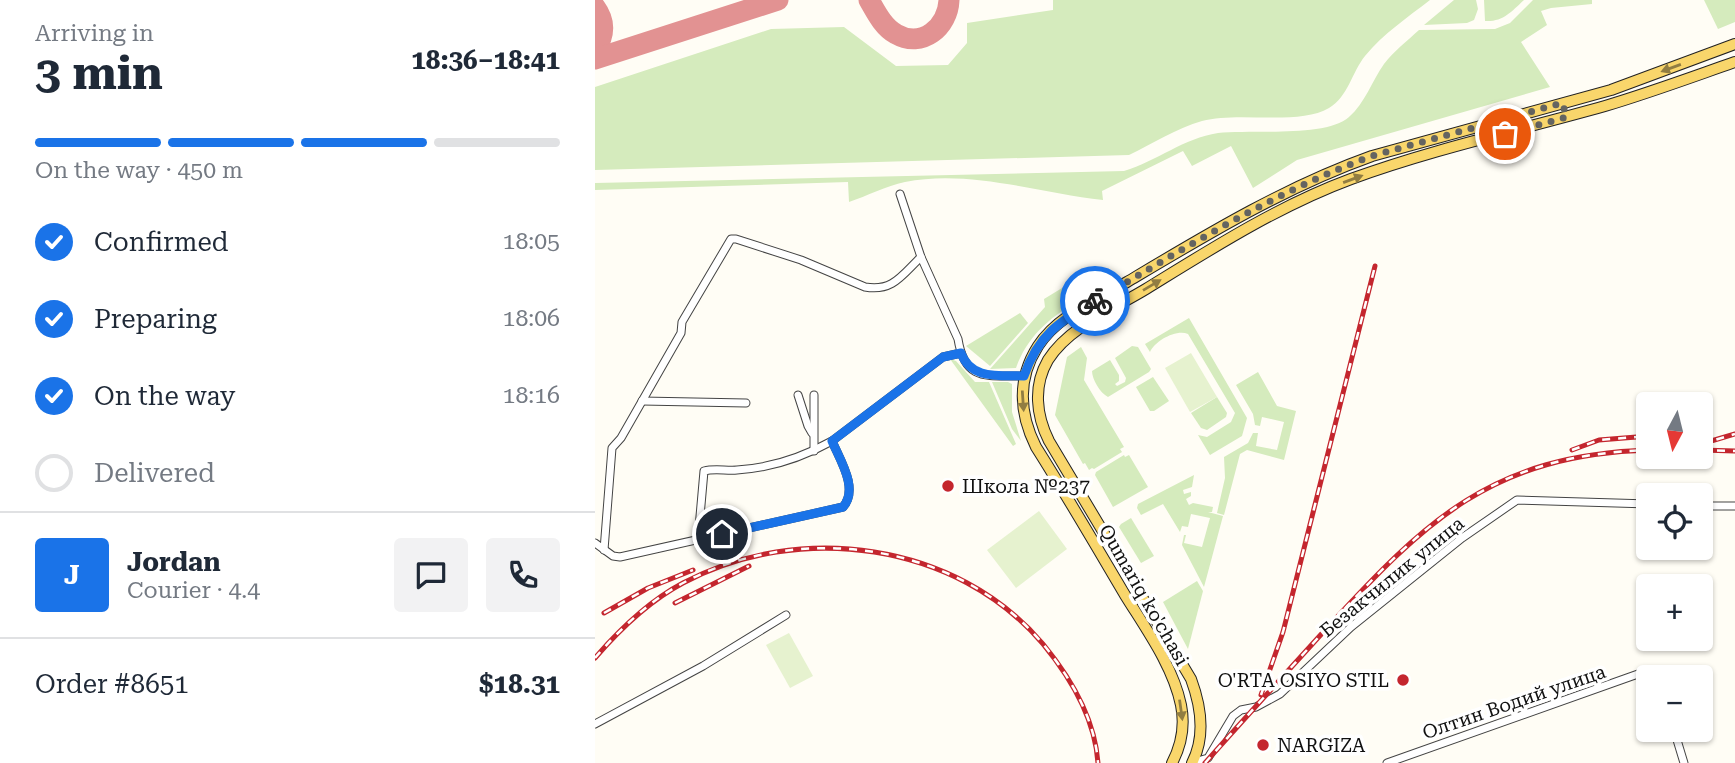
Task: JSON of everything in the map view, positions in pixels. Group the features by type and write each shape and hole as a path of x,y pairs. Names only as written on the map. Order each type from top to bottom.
{"main road":[{"name":"Qumariq ko'chasi","path":"1172,763 1178,750 1182,723 1174,681 1143,624 1036,447 1029,429 1022,399 1024,376 1038,346 1055,326 1170,257 1276,197 1341,167 1626,85 1735,44"},
{"name":"Qumariq ko'chasi","path":"1193,762 1199,746 1201,726 1194,688 1043,426 1038,397 1042,374 1057,348 1073,333 1285,208 1350,180 1630,98 1735,62"},
{"path":"1562,103 1567,117"},
{"path":"1170,257 1177,270"},
{"path":"1085,528 1097,521"}],"street":[{"path":"900,194 921,257 958,339 967,366 987,375 1024,376"},
{"path":"604,550 611,451 681,333 682,322 731,239 768,248 875,289 892,285 921,257"},
{"path":"698,538 704,471 756,468 814,451 832,441 943,357 961,353"},
{"path":"798,395 813,433"},
{"path":"814,395 814,451"},
{"path":"642,401 746,403"},
{"path":"595,544 620,557 843,507 849,498 850,488 832,441"},
{"name":"Безакчилик улица","path":"1193,762 1208,758 1233,716 1280,694 1361,619 1462,538 1517,500 1636,504"},
{"path":"1713,506 1735,506"},
{"path":"595,724 703,666 786,615"},
{"name":"Олтин Водий улица","path":"1387,763 1636,675"},
{"path":"1678,742 1684,763"}],"green space":[{"path":"1053,0 1430,0 1372,48 1341,97 1329,108 1302,116 1233,117 1202,121 1129,155 595,170 595,87 771,29 844,27 896,66 948,65 967,43 967,23 1053,10"},
{"path":"1454,0 1476,0 1478,9 1474,20 1467,23 1424,25"},
{"path":"1484,0 1524,0 1502,18 1485,21"},
{"path":"1533,0 1592,0 1592,4 1541,11 1547,25 1521,42 1550,87 1297,160 1253,188 1231,146 1192,166 1183,151 1102,191 1103,200 954,178 905,182 849,202 848,182 595,190 595,183 1124,171 1182,145 1218,133 1306,130 1338,124 1355,111 1384,64 1419,30 1495,29 1510,23"},
{"path":"1704,0 1735,0 1735,22 1718,29"},
{"path":"1067,285 1076,302 1056,315 1032,338 1016,368 990,369 1045,307 1044,299"},
{"path":"1020,313 1028,323 990,366 966,346"},
{"path":"1189,318 1247,418 1242,436 1210,455 1198,435 1207,437 1231,422 1235,413 1188,334 1178,333 1166,337 1150,352 1145,344"},
{"path":"1132,346 1138,347 1151,369 1108,397 1097,386 1092,371 1110,360 1119,375 1119,381 1115,384 1117,386 1125,382 1126,378 1115,358"},
{"path":"1081,347 1087,358 1084,380 1124,447 1120,449 1122,452 1089,470 1055,415 1067,357"},
{"path":"1191,353 1217,397 1190,412 1165,368"},
{"path":"950,359 956,361 975,382 989,382 1016,444 1013,446"},
{"path":"1258,372 1277,406 1296,411 1284,460 1247,450 1240,454 1224,515 1217,513 1225,478 1224,457 1248,443 1253,433 1258,433 1256,446 1277,450 1284,422 1262,417 1260,426 1255,425 1253,414 1236,385"},
{"path":"1153,377 1169,401 1150,411 1136,387"},
{"path":"992,382 1012,384 1012,412 1021,441 1012,429"},
{"path":"1217,397 1227,413 1226,417 1207,430 1201,428 1191,413"},
{"path":"1124,455 1129,455 1148,487 1113,507 1095,475"},
{"path":"1194,475 1192,487 1183,490 1184,494 1191,492 1191,496 1186,499 1189,505 1193,503 1213,507 1212,512 1208,512 1223,516 1204,587 1182,545 1186,535 1184,543 1202,547 1210,518 1191,514 1188,527 1182,526 1180,532 1163,504 1141,515 1137,508 1138,504"},
{"path":"1039,511 1067,549 1016,588 987,550"},
{"path":"1131,518 1154,556 1141,563 1119,527"},
{"path":"1197,581 1203,591 1188,649 1163,602"},
{"path":"789,633 813,676 790,688 766,645"}],"taxiway":[{"path":"595,59 778,0"},
{"path":"869,0 891,31 915,39 924,37 939,27 948,10 949,0"},
{"path":"595,7 603,29 595,50"}],"railway":[{"path":"1261,695 1283,632 1375,266"},
{"path":"1713,440 1735,434"},
{"path":"1572,450 1599,440 1636,437"},
{"path":"1713,450 1735,451"},
{"path":"1205,763 1362,590 1431,526 1466,501 1504,480 1546,465 1594,455 1636,451"},
{"path":"595,658 625,626 658,598 683,583 728,564 776,552 825,548 874,552 922,564 967,583 1008,610 1043,644 1072,685 1087,715 1098,763"},
{"path":"675,603 749,566"},
{"path":"604,613 648,588 693,570"}],"way so far":[{"path":"1095,301 1310,180 1372,156 1562,103 1567,117 1505,134"}],"place":[{"name":"Школа №237","path":"948,486"},
{"name":"O'RTA OSIYO STIL","path":"1403,680"},
{"name":"NARGIZA","path":"1263,745"}],"route":[{"path":"722,534 843,507 849,498 850,488 832,441 943,357 961,353 963,360 972,370 987,375 1024,376 1033,354 1049,332 1061,321 1095,301"}]}
